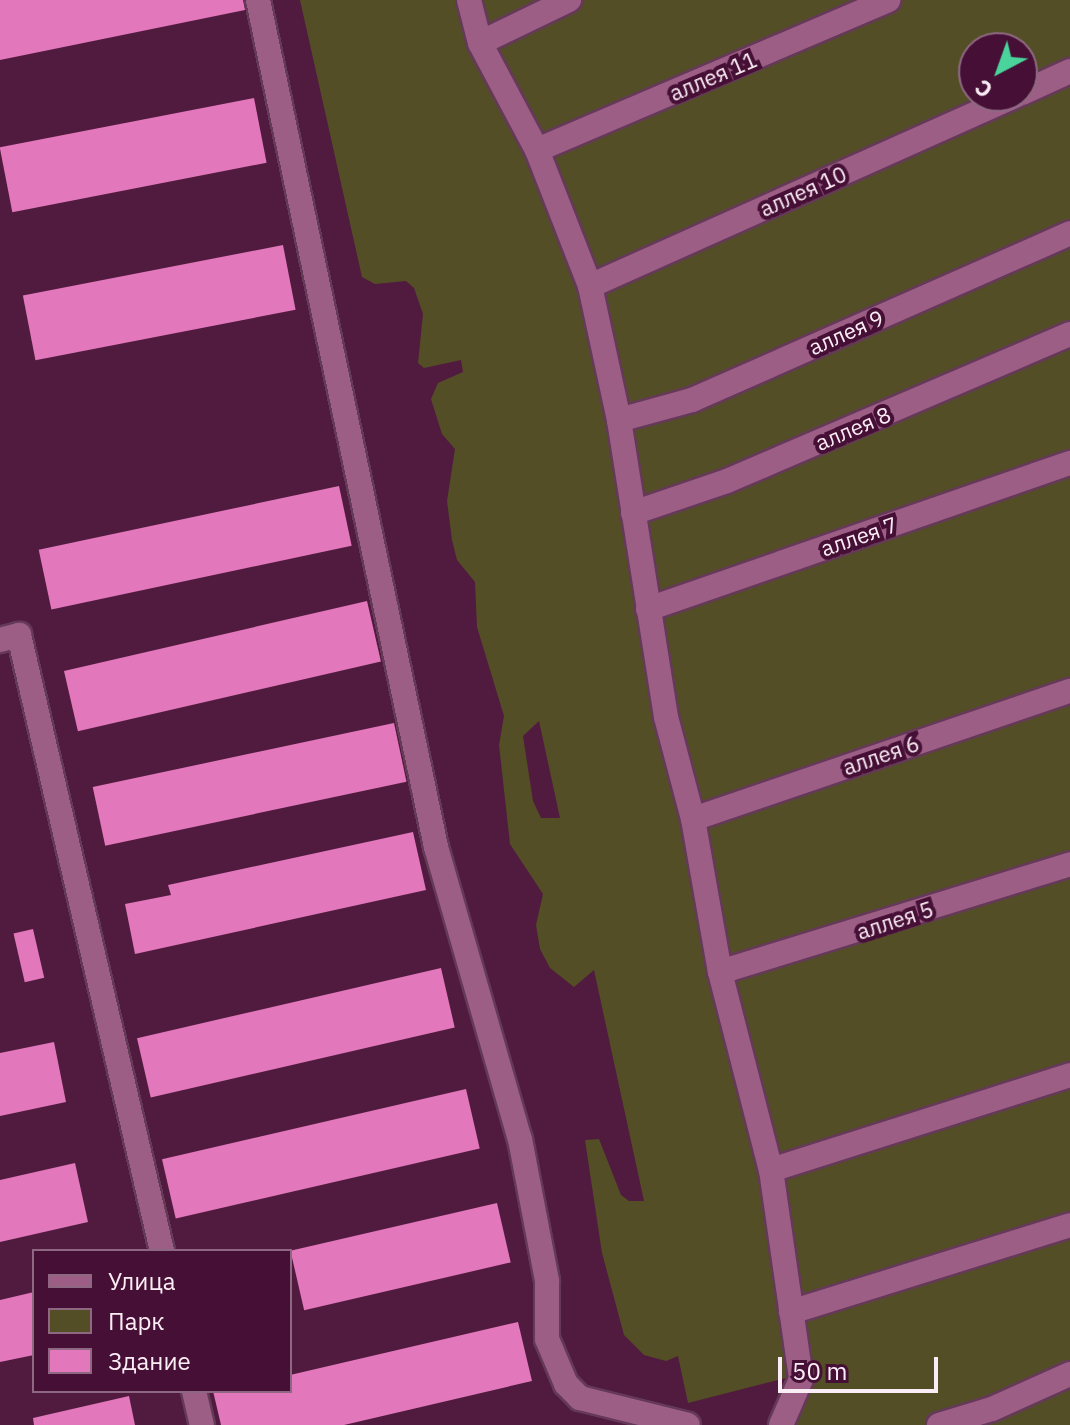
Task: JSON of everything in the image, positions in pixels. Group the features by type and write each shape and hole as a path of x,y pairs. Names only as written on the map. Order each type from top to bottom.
{"street":[{"path":"258,0 436,847 520,1139 547,1281 547,1339 566,1384 580,1398 688,1425"},
{"path":"469,0 480,43 537,150 590,286 619,420 666,717 693,819 720,972 771,1170 801,1379 781,1425"},
{"path":"480,43 569,0"},
{"name":"аллея 11","path":"537,150 888,0"},
{"path":"1038,86 1070,71"},
{"name":"аллея 10","path":"590,286 979,112"},
{"name":"аллея 9","path":"619,420 692,400 1070,233"},
{"name":"аллея 8","path":"633,513 727,481 1070,334"},
{"name":"аллея 7","path":"648,609 1070,463"},
{"path":"0,640 19,635 162,1249"},
{"name":"аллея 6","path":"693,819 1070,691"},
{"name":"аллея 5","path":"720,972 1070,864"},
{"path":"771,1170 1070,1075"},
{"path":"791,1312 1070,1225"},
{"path":"939,1425 992,1409 1070,1374"},
{"path":"194,1393 202,1425"}],"green space":[{"path":"300,0 1070,0 1070,1425 797,1425 786,1378 688,1403 678,1356 666,1361 644,1355 624,1335 602,1253 585,1140 599,1139 621,1195 629,1201 644,1201 594,970 574,987 550,968 540,949 536,925 543,894 510,844 499,745 504,716 477,627 475,582 457,560 452,540 447,501 455,449 442,434 431,399 438,383 463,372 461,360 424,368 418,363 423,314 414,288 406,281 375,284 362,277","holes":["539,721 560,818 541,818 533,801 523,736"]}],"building":[{"path":"0,0 243,0 245,10 0,60"},
{"path":"254,98 267,163 12,212 0,147"},
{"path":"283,245 296,310 35,360 23,296"},
{"path":"339,486 352,546 51,609 39,550"},
{"path":"367,601 381,661 78,731 64,671"},
{"path":"394,723 406,782 105,846 93,787"},
{"path":"413,832 426,890 135,954 125,904 171,895 168,885"},
{"path":"33,929 44,978 25,982 14,933"},
{"path":"441,968 455,1027 151,1098 137,1038"},
{"path":"54,1042 66,1102 0,1116 0,1053"},
{"path":"466,1089 480,1148 176,1219 162,1159"},
{"path":"75,1163 88,1222 0,1242 0,1180"},
{"path":"497,1203 511,1262 304,1310 292,1250"},
{"path":"32,1292 32,1355 0,1362 0,1300"},
{"path":"518,1322 532,1381 344,1425 221,1425 213,1393 292,1393 292,1375"},
{"path":"129,1396 135,1425 34,1425 33,1418"}]}
